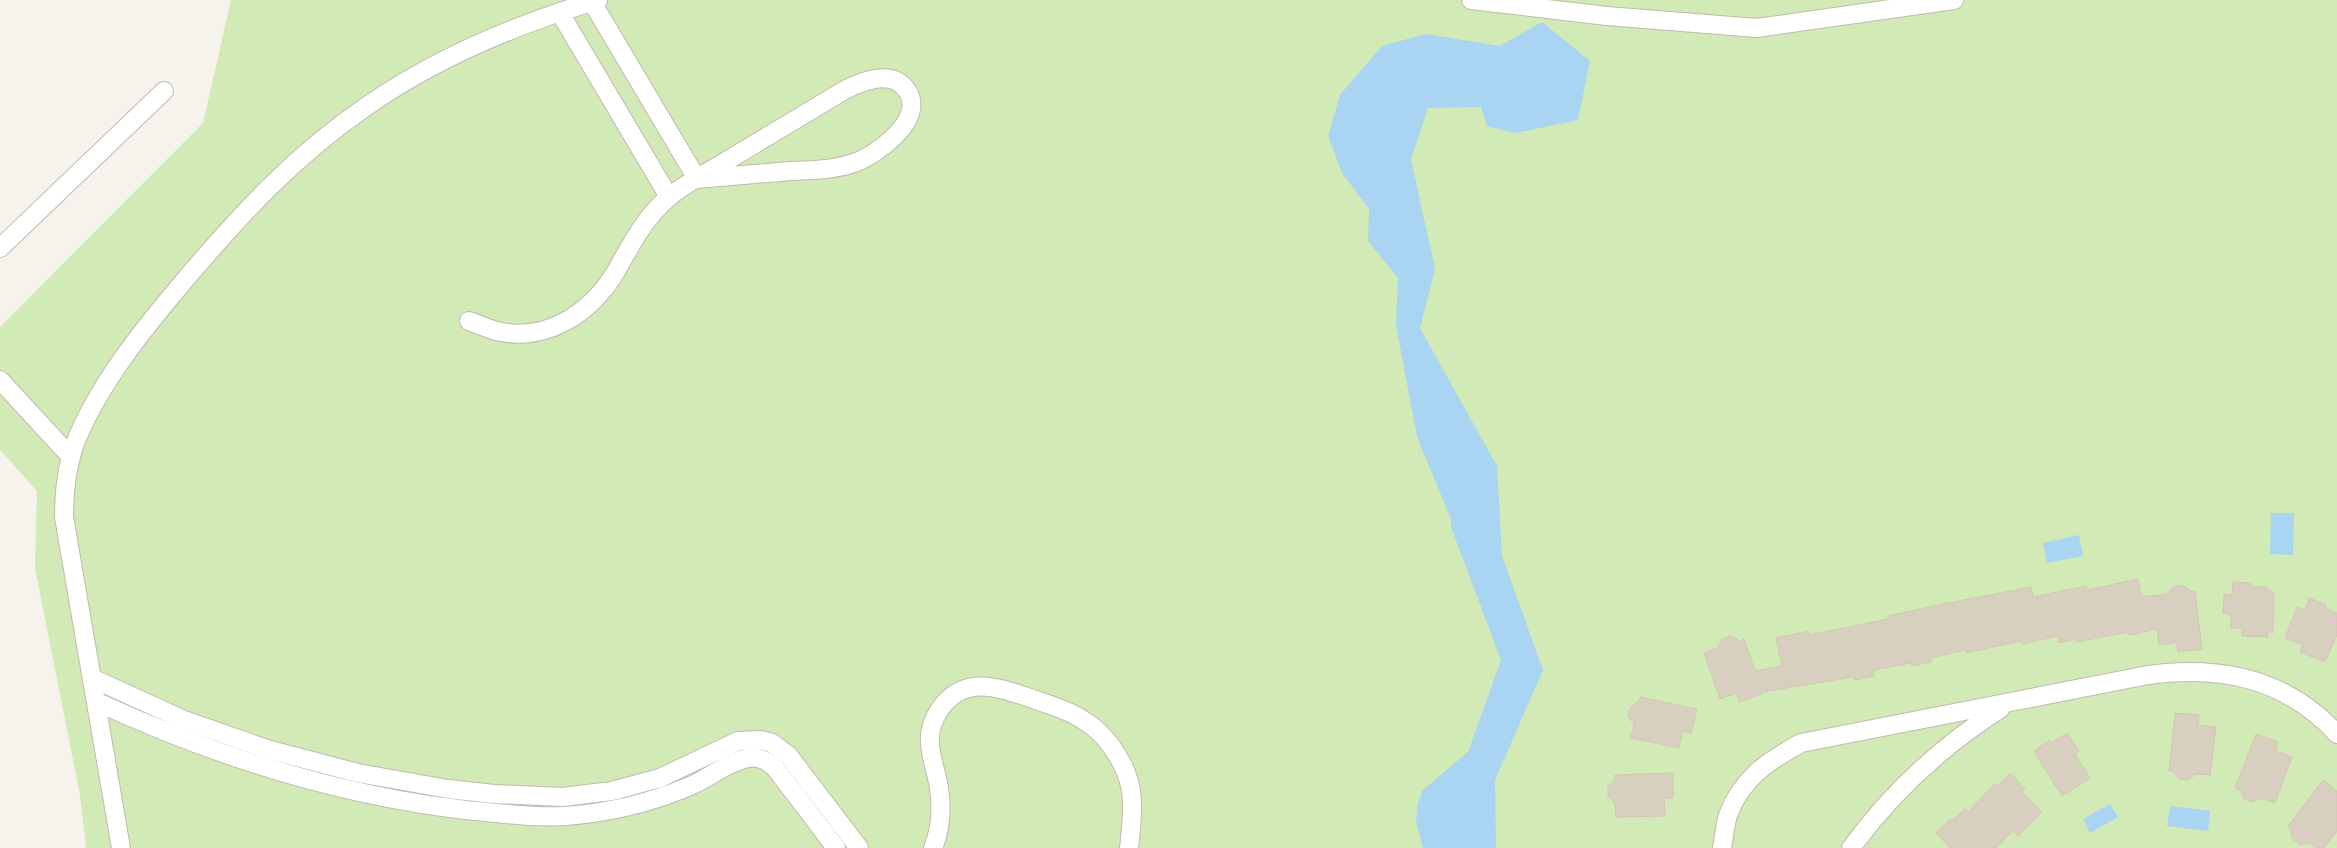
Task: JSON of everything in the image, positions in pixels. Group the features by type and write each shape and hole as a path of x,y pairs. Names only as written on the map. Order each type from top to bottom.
{"street":[{"path":"1471,0 1607,16 1757,28 1954,0"},
{"path":"121,848 94,679 64,517 66,476 71,457 86,420 140,333 246,210 284,172 343,123 413,77 460,52 509,31 595,1 697,179"},
{"path":"560,13 669,197"},
{"path":"469,321 500,332 517,333 550,328 563,323 588,307 598,297 615,272 629,245 647,219 669,197 697,179 858,83 876,79 893,79 904,86 911,97 911,109 896,134 872,154 858,161 827,168 697,179"},
{"path":"0,248 164,91"},
{"path":"0,380 71,457"},
{"path":"1722,848 1728,815 1745,784 1770,760 1801,744 2154,674 2180,670 2212,671 2244,677 2274,688 2302,704 2337,734"},
{"path":"94,679 184,720 270,750 366,775 448,789 494,794 563,797 612,791 660,778 738,741 761,740 772,743 789,756 860,848"},
{"path":"933,848 938,836 941,812 939,787 929,746 932,729 938,713 950,698 966,688 985,685 1004,689 1066,711 1084,720 1108,742 1122,764 1129,782 1133,801 1133,821 1129,848"},
{"path":"97,702 177,737 220,753 309,781 400,800 492,813 564,816 616,810 666,796 691,786 743,759 758,758 771,764 776,769 836,848"},
{"path":"1852,848 1880,811 1927,763 1959,737 2009,703"}],"green space":[{"path":"231,0 2337,0 2337,848 86,848 80,795 35,568 37,491 0,450 0,327 203,123"}],"water":[{"path":"1542,22 1590,61 1578,120 1515,133 1487,126 1481,107 1428,108 1411,159 1435,269 1420,328 1497,466 1502,556 1543,670 1495,780 1496,848 1423,848 1416,821 1418,803 1423,790 1468,752 1501,660 1451,527 1451,519 1417,437 1396,325 1398,278 1368,241 1369,209 1342,173 1328,136 1340,95 1382,46 1426,34 1500,46"},
{"path":"2271,513 2294,513 2293,555 2270,554"},
{"path":"2079,535 2083,556 2047,563 2043,543"},
{"path":"2110,804 2118,817 2090,833 2083,819"},
{"path":"2170,806 2210,811 2208,831 2167,826"}],"building":[{"path":"2138,579 2141,597 2167,594 2173,587 2183,585 2190,591 2195,591 2202,649 2178,652 2177,642 2159,645 2157,629 2129,635 2128,632 2077,642 2076,639 2059,643 2058,636 2022,644 2021,641 1966,653 1965,650 1930,658 1931,662 1911,666 1911,663 1873,670 1874,676 1855,680 1854,677 1762,692 1762,694 1739,702 1737,693 1720,699 1704,653 1718,648 1722,639 1731,636 1740,641 1744,639 1755,671 1782,666 1776,638 1808,631 1809,635 1888,619 1888,616 1943,604 2031,587 2033,597 2086,586 2087,590"},
{"path":"2233,582 2251,583 2250,587 2266,587 2274,594 2273,633 2268,631 2268,637 2242,636 2242,628 2231,628 2231,614 2223,613 2224,594 2232,595"},
{"path":"2309,598 2326,605 2325,608 2337,613 2337,635 2325,662 2300,652 2303,645 2285,638 2297,607 2305,610"},
{"path":"1640,697 1697,709 1691,733 1682,731 1679,748 1631,738 1634,724 1628,716 1631,707 1639,701"},
{"path":"2175,713 2199,715 2198,725 2216,727 2210,775 2196,774 2188,780 2179,779 2173,771 2169,771"},
{"path":"2067,733 2079,751 2075,754 2090,778 2062,796 2034,751 2050,740 2052,743"},
{"path":"2256,734 2278,742 2275,751 2292,757 2275,803 2261,798 2252,802 2244,799 2240,790 2235,788"},
{"path":"1673,773 1673,798 1664,798 1665,816 1616,817 1615,803 1608,796 1608,786 1615,779 1615,775"},
{"path":"2010,773 2025,789 2022,792 2042,812 2018,836 2013,831 1996,848 1950,848 1936,833 1950,819 1952,821 1965,809 1968,812 1995,784 1998,786"},
{"path":"2323,780 2337,791 2337,831 2324,848 2316,848 2310,843 2300,845 2292,838 2291,829 2288,826"}]}
